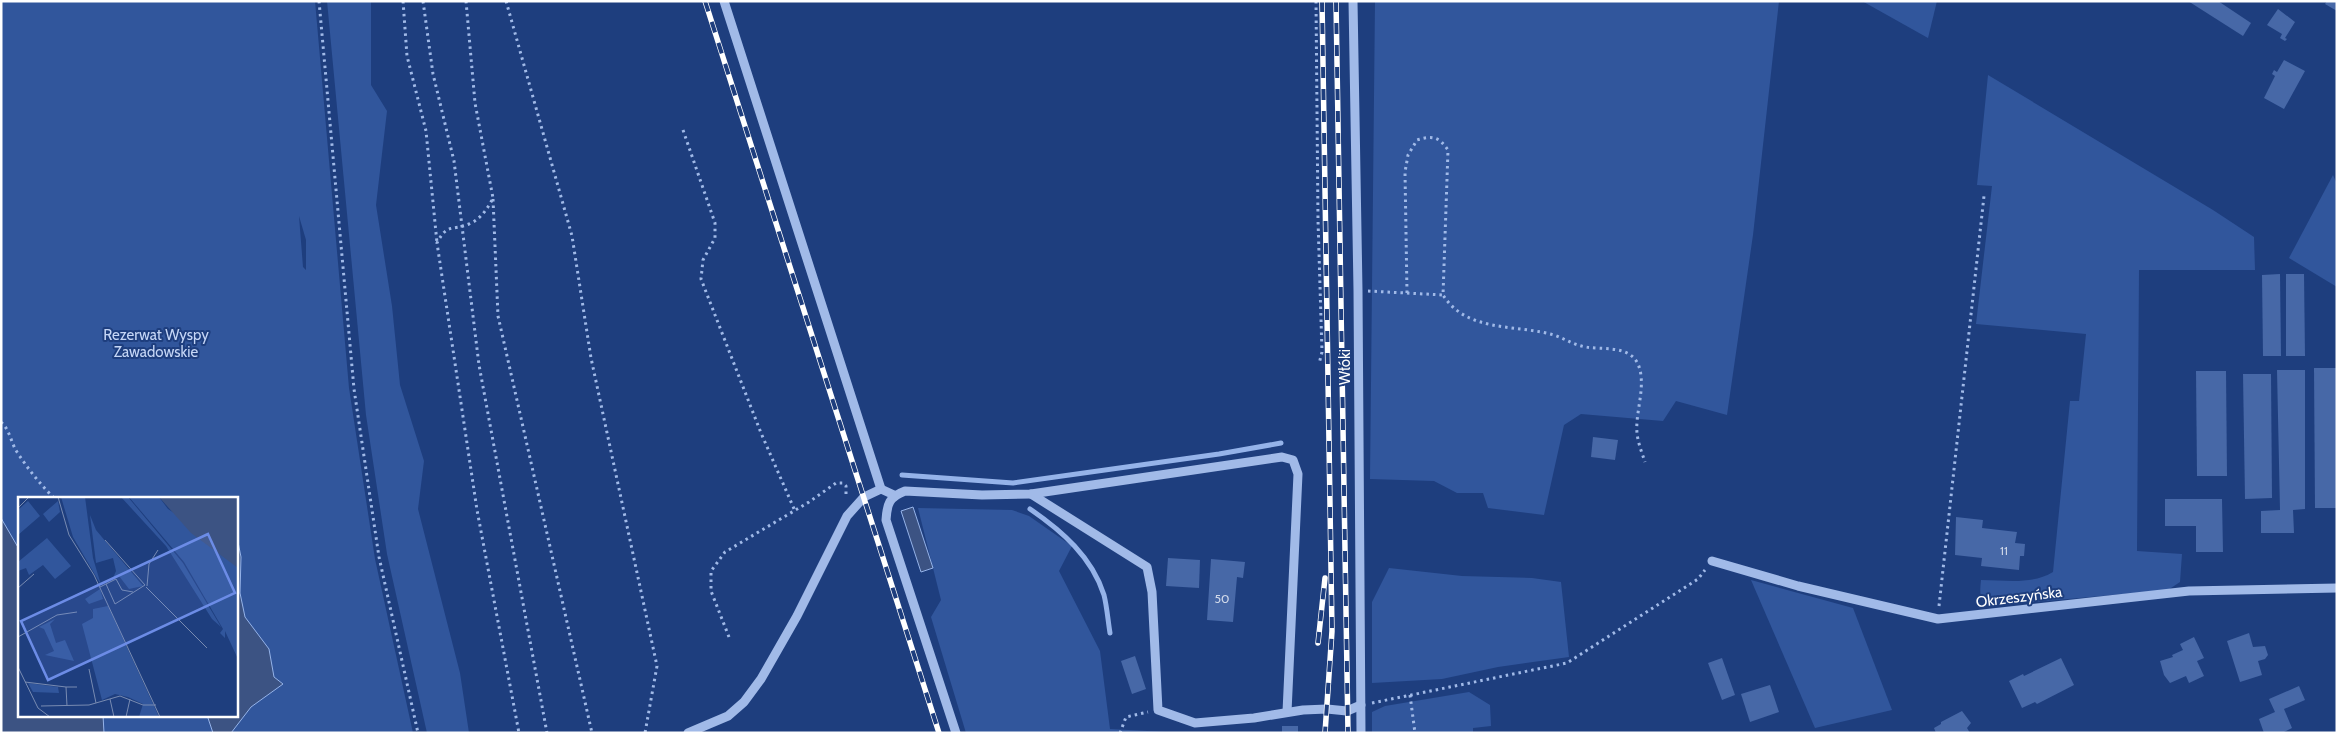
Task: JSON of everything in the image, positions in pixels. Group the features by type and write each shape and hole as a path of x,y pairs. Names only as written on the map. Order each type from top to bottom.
{"street":[{"path":"724,1 880,489"},
{"name":"Włóki","path":"1353,1 1358,290 1361,733"},
{"path":"956,733 886,520 887,505 894,495 905,491 982,495 1031,494 1282,457 1293,460 1298,474 1287,712"},
{"path":"688,733 728,716 744,702 761,679 797,616 847,516 864,496 880,489 894,495"},
{"path":"1031,494 1147,567 1152,592 1158,710 1195,722 1254,718 1287,712 1327,709 1347,711 1361,706"},
{"name":"Okrzeszyńska","path":"1712,561 1798,586 1938,619 2189,591 2337,588"}],"path":[{"path":"319,1 354,389 379,557 418,733"},
{"path":"403,1 407,56 426,131 437,243 477,510 519,733"},
{"path":"423,1 433,74 454,161 479,365 548,733"},
{"path":"466,1 474,103 494,198 498,316 592,733"},
{"path":"506,1 572,236 591,358 657,666 645,733"},
{"path":"1316,1 1318,220 1322,352 1319,364"},
{"path":"683,130 715,223 715,238 703,260 701,279 761,433 795,511"},
{"path":"1407,294 1404,172 1408,155 1418,140 1430,136 1440,139 1448,150 1443,295 1461,313 1488,326 1553,335 1585,347 1620,350 1629,354 1637,363 1640,375 1637,432 1645,462"},
{"path":"1938,619 1984,196"},
{"path":"437,243 443,232 461,225 470,224 487,211 494,198"},
{"path":"1358,290 1443,295"},
{"path":"1,422 6,426 16,450 38,482 53,497"},
{"path":"729,637 711,591 712,571 725,552 795,511 836,483 842,483 846,486 847,516"},
{"path":"1361,706 1567,663 1698,579 1712,561"},
{"path":"1410,695 1415,733"},
{"path":"1120,733 1126,717 1158,710"}],"green space":[{"name":"Rezerwat Wyspy Zawadowskie","path":"1,1 315,1 349,388 375,559 413,733 1,733","holes":["299,216 306,240 306,270 303,267"]},
{"path":"327,1 371,1 371,85 387,111 376,205 392,306 400,385 424,461 418,509 460,673 469,733 427,733 387,554 366,415"},
{"path":"1375,1 1779,1 1753,235 1727,415 1676,401 1663,421 1581,414 1564,425 1544,515 1488,508 1483,493 1457,493 1434,481 1370,479"},
{"path":"1862,1 1937,1 1928,38"},
{"path":"1988,75 2213,210 2254,237 2255,270 2139,270 2137,551 2182,554 2180,582 2168,590 1991,606 1982,599 1980,592 1981,580 2009,581 2036,579 2053,572 2070,401 2079,401 2086,334 1976,324 1992,186 1977,185"},
{"path":"2333,175 2337,184 2337,287 2289,258"},
{"path":"918,508 1012,510 1029,516 1072,546 1059,571 1100,651 1110,729 1185,733 966,733 931,617 941,600"},
{"path":"1389,568 1462,576 1532,578 1561,582 1569,657 1498,667 1442,679 1372,683 1372,602"},
{"path":"1751,580 1853,608 1892,710 1815,728"},
{"path":"1469,692 1490,705 1491,726 1473,728 1473,733 1372,733 1372,712 1385,706"}],"shaded area":[{"path":"913,507 933,568 921,572 901,511"},
{"path":"1,518 18,547 18,716 103,716 104,733 1,733"},
{"path":"238,542 241,557 240,593 245,617 269,649 274,677 283,684 251,707 231,733 213,733 207,716 238,716"}],"building":[{"path":"2188,1 2218,1 2251,23 2243,36"},
{"path":"2327,1 2337,1 2337,11 2325,4"},
{"path":"2278,9 2295,22 2285,41 2280,38 2282,34 2267,25"},
{"path":"2284,60 2305,71 2284,109 2264,98 2275,76 2272,74 2274,70 2277,72"},
{"path":"2280,274 2281,356 2263,356 2262,275"},
{"path":"2286,274 2304,274 2305,356 2286,356"},
{"path":"2314,368 2337,368 2337,508 2315,508"},
{"path":"2277,370 2305,370 2305,509 2293,510 2294,533 2261,533 2261,511 2280,510"},
{"path":"2196,371 2226,371 2227,476 2197,476"},
{"path":"2243,374 2271,374 2272,498 2245,499"},
{"path":"1593,437 1618,440 1615,460 1591,457"},
{"path":"2165,499 2222,499 2223,552 2196,552 2196,526 2165,526"},
{"path":"1956,517 1983,520 1982,528 2017,532 2015,543 2025,544 2024,556 2020,556 2019,570 1981,566 1982,558 1955,555"},
{"path":"1168,558 1200,560 1199,588 1166,586"},
{"path":"1211,559 1245,562 1243,578 1237,577 1233,622 1207,620"},
{"path":"2249,633 2253,647 2265,646 2268,655 2265,659 2258,661 2262,675 2240,682 2227,641"},
{"path":"2194,637 2204,658 2197,661 2204,676 2189,683 2186,676 2170,683 2164,675 2160,661 2173,657 2172,655 2183,650 2180,644"},
{"path":"1135,656 1146,689 1132,694 1121,661"},
{"path":"1722,658 1735,695 1722,700 1708,663"},
{"path":"2061,658 2074,685 2037,704 2035,702 2022,708 2009,681"},
{"path":"1770,685 1779,712 1750,722 1741,694"},
{"path":"2299,686 2305,700 2284,709 2292,728 2282,733 2264,733 2259,719 2275,712 2269,699"},
{"path":"1962,711 1971,723 1967,728 1970,733 1936,733 1934,728 1941,724 1941,722"},
{"path":"1282,726 1298,726 1298,733 1282,733"}],"waterway":[{"path":"902,475 1013,483 1219,454 1281,443"},
{"path":"1030,509 1064,536 1084,557 1092,569 1104,595 1110,633"}],"railway":[{"path":"705,1 939,733"},
{"path":"1322,1 1332,631 1325,733"},
{"path":"1336,1 1348,733"},
{"path":"1318,643 1325,578"}]}
